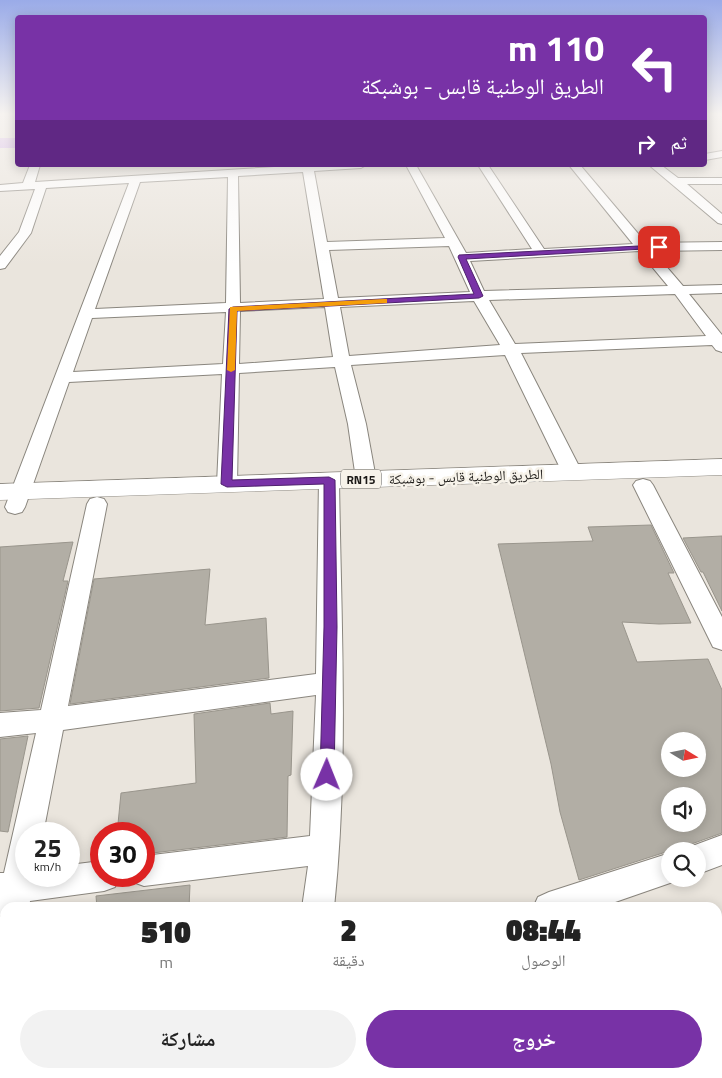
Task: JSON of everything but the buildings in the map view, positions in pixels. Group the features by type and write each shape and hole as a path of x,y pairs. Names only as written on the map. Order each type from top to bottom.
{"main road":[{"name":"الطريق الوطنية قابس - بوشبكة","path":"9,499 97,504 330,488 366,479 722,466"},
{"name":"الطريق الوطنية قابس - بوشبكة","path":"9,499 227,484 330,488 643,485 722,482"}],"street":[{"path":"28,186 34,167"},
{"path":"0,188 326,167"},
{"path":"412,167 462,257 479,296 511,350 572,472"},
{"path":"484,167 540,252"},
{"path":"576,167 720,342"},
{"path":"657,167 722,220"},
{"path":"308,168 342,361 357,424 366,479"},
{"path":"227,484 233,309 233,172"},
{"path":"9,499 63,377 136,178"},
{"path":"676,181 722,181"},
{"path":"0,265 25,233 42,185"},
{"path":"322,246 453,242"},
{"path":"462,257 643,247 722,246"},
{"path":"86,314 233,309 567,292 722,289"},
{"path":"63,377 231,369 600,344 720,342"},
{"path":"643,485 722,640"},
{"path":"319,902 325,849 329,683 330,488"},
{"path":"31,822 97,504"},
{"path":"0,725 52,720 329,683"},
{"path":"155,870 325,849"},
{"path":"706,855 722,850"},
{"path":"567,902 661,871"},
{"path":"15,877 10,894 90,879"}],"slow traffic":[{"path":"231,370 233,309 384,301"}],"route":[{"path":"327,775 331,627 329,480 227,484 233,309 479,296 462,257 659,247"}]}
